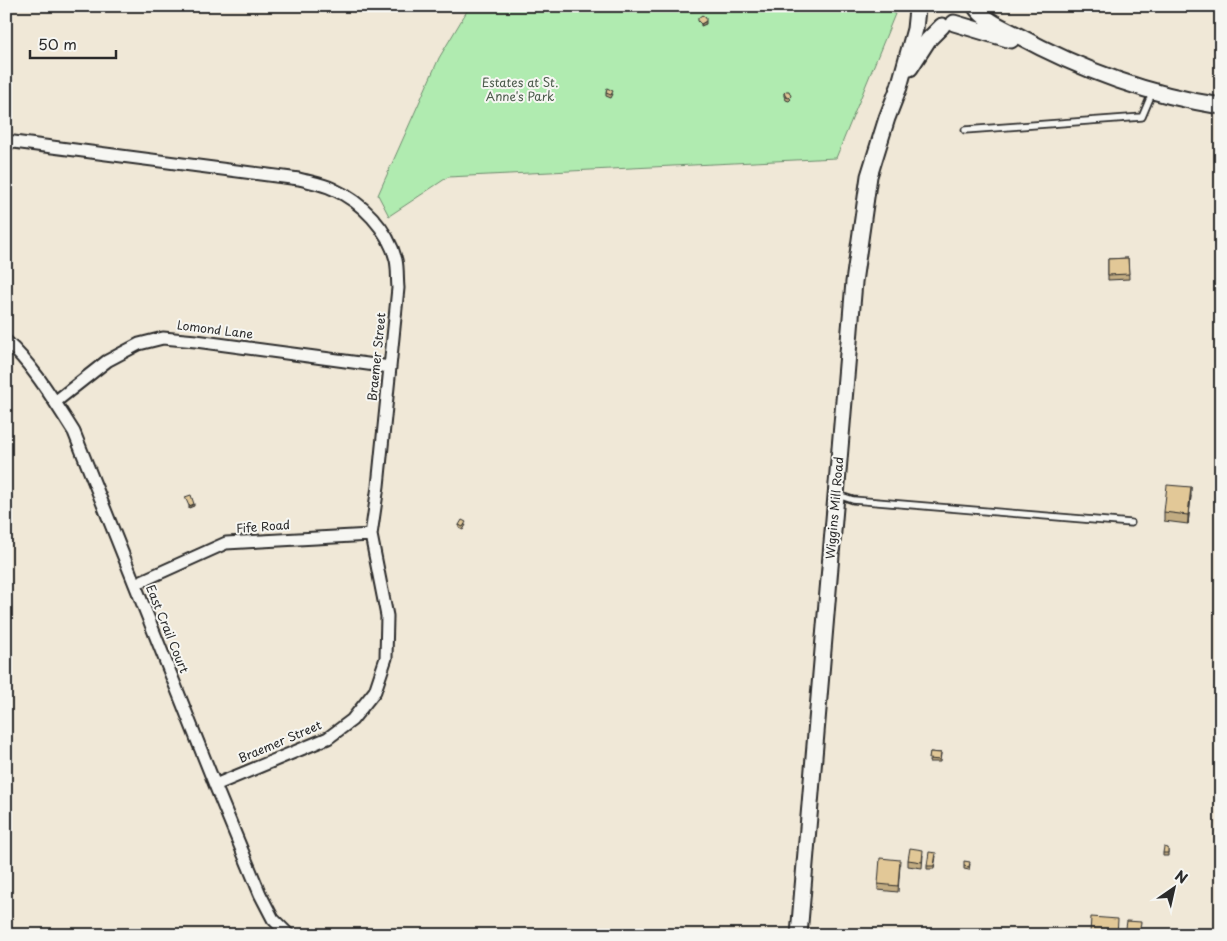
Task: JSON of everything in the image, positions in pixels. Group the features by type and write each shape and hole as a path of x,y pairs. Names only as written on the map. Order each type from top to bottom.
{"street":[{"name":"Wiggins Mill Road","path":"899,87 920,50 931,35 962,18 970,6"},
{"path":"974,6 988,19 1041,48 1083,66 1153,91 1221,106"},
{"name":"Wiggins Mill Road","path":"799,935 854,282 869,176 899,87 915,29 916,8"},
{"path":"916,8 925,19 933,24 948,24 1041,48"},
{"name":"Braemer Street","path":"6,141 299,179 333,188 360,205 374,218 387,239 396,261 398,288 378,486 371,535 387,616 386,658 375,691 352,720 328,738 215,785"},
{"name":"Lomond Lane","path":"55,402 107,361 138,344 163,338 390,367"},
{"name":"East Crail Court","path":"6,341 20,356 55,402 74,432 260,894 273,919 289,935"},
{"name":"Fife Road","path":"135,584 226,543 371,535"}],"lane":[{"path":"965,130 1142,117 1153,91"},
{"path":"836,494 853,500 1132,523"}],"green space":[{"name":"Estates at St. Anne's Park","path":"470,6 885,6 895,14 836,158 448,177 389,216 378,195 439,58"}],"building":[{"path":"702,15 706,18 706,21 701,24 698,18"},
{"path":"607,88 613,91 611,95 606,93"},
{"path":"789,91 791,96 789,98 784,93"},
{"path":"1128,258 1129,274 1108,275 1108,259"},
{"path":"1167,485 1191,487 1188,515 1164,512"},
{"path":"191,495 194,504 189,506 185,497"},
{"path":"462,520 466,522 463,527 459,525"},
{"path":"930,752 941,753 940,760 929,759"},
{"path":"1164,847 1168,848 1168,853 1163,853"},
{"path":"910,848 923,850 922,862 908,860"},
{"path":"929,852 936,853 934,866 927,866"},
{"path":"880,858 900,860 898,886 878,884"},
{"path":"964,861 970,862 969,867 964,866"},
{"path":"1091,917 1118,919 1117,935 1090,934"},
{"path":"1127,921 1141,922 1139,935 1125,935"}]}
